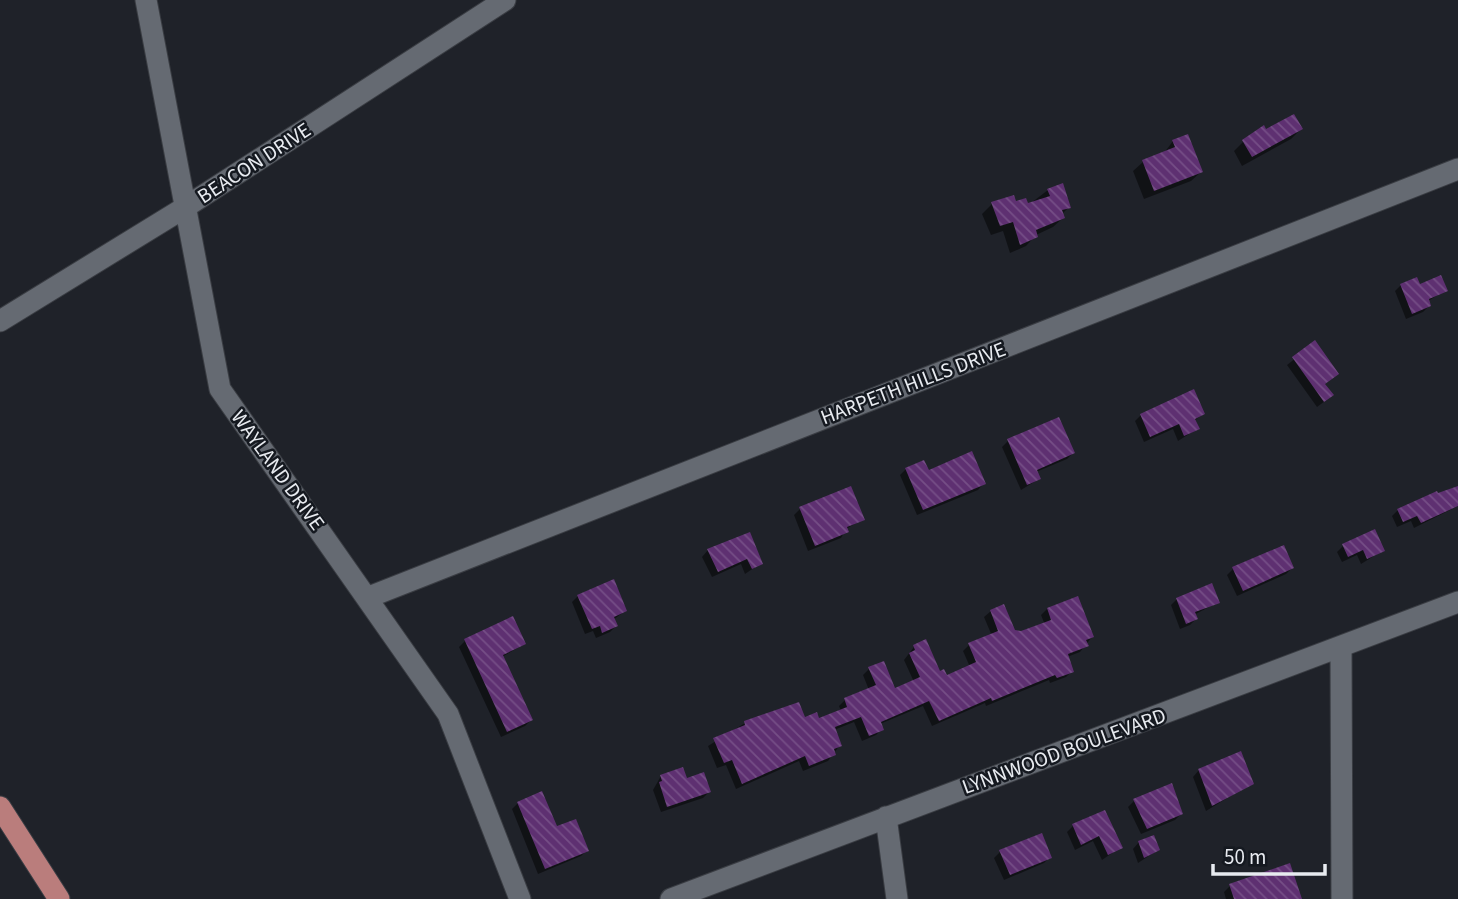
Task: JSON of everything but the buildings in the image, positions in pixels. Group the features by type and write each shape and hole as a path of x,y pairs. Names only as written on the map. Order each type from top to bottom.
{"main road":[{"path":"0,807 59,899"}],"street":[{"name":"WAYLAND DRIVE","path":"146,0 220,390 369,597 448,714 520,899"},
{"name":"BEACON DRIVE","path":"0,321 184,208 505,0"},
{"name":"HARPETH HILLS DRIVE","path":"369,597 1458,169"},
{"name":"LYNNWOOD BOULEVARD","path":"671,899 1458,602"},
{"path":"1341,648 1342,899"},
{"path":"886,817 897,899"}]}
